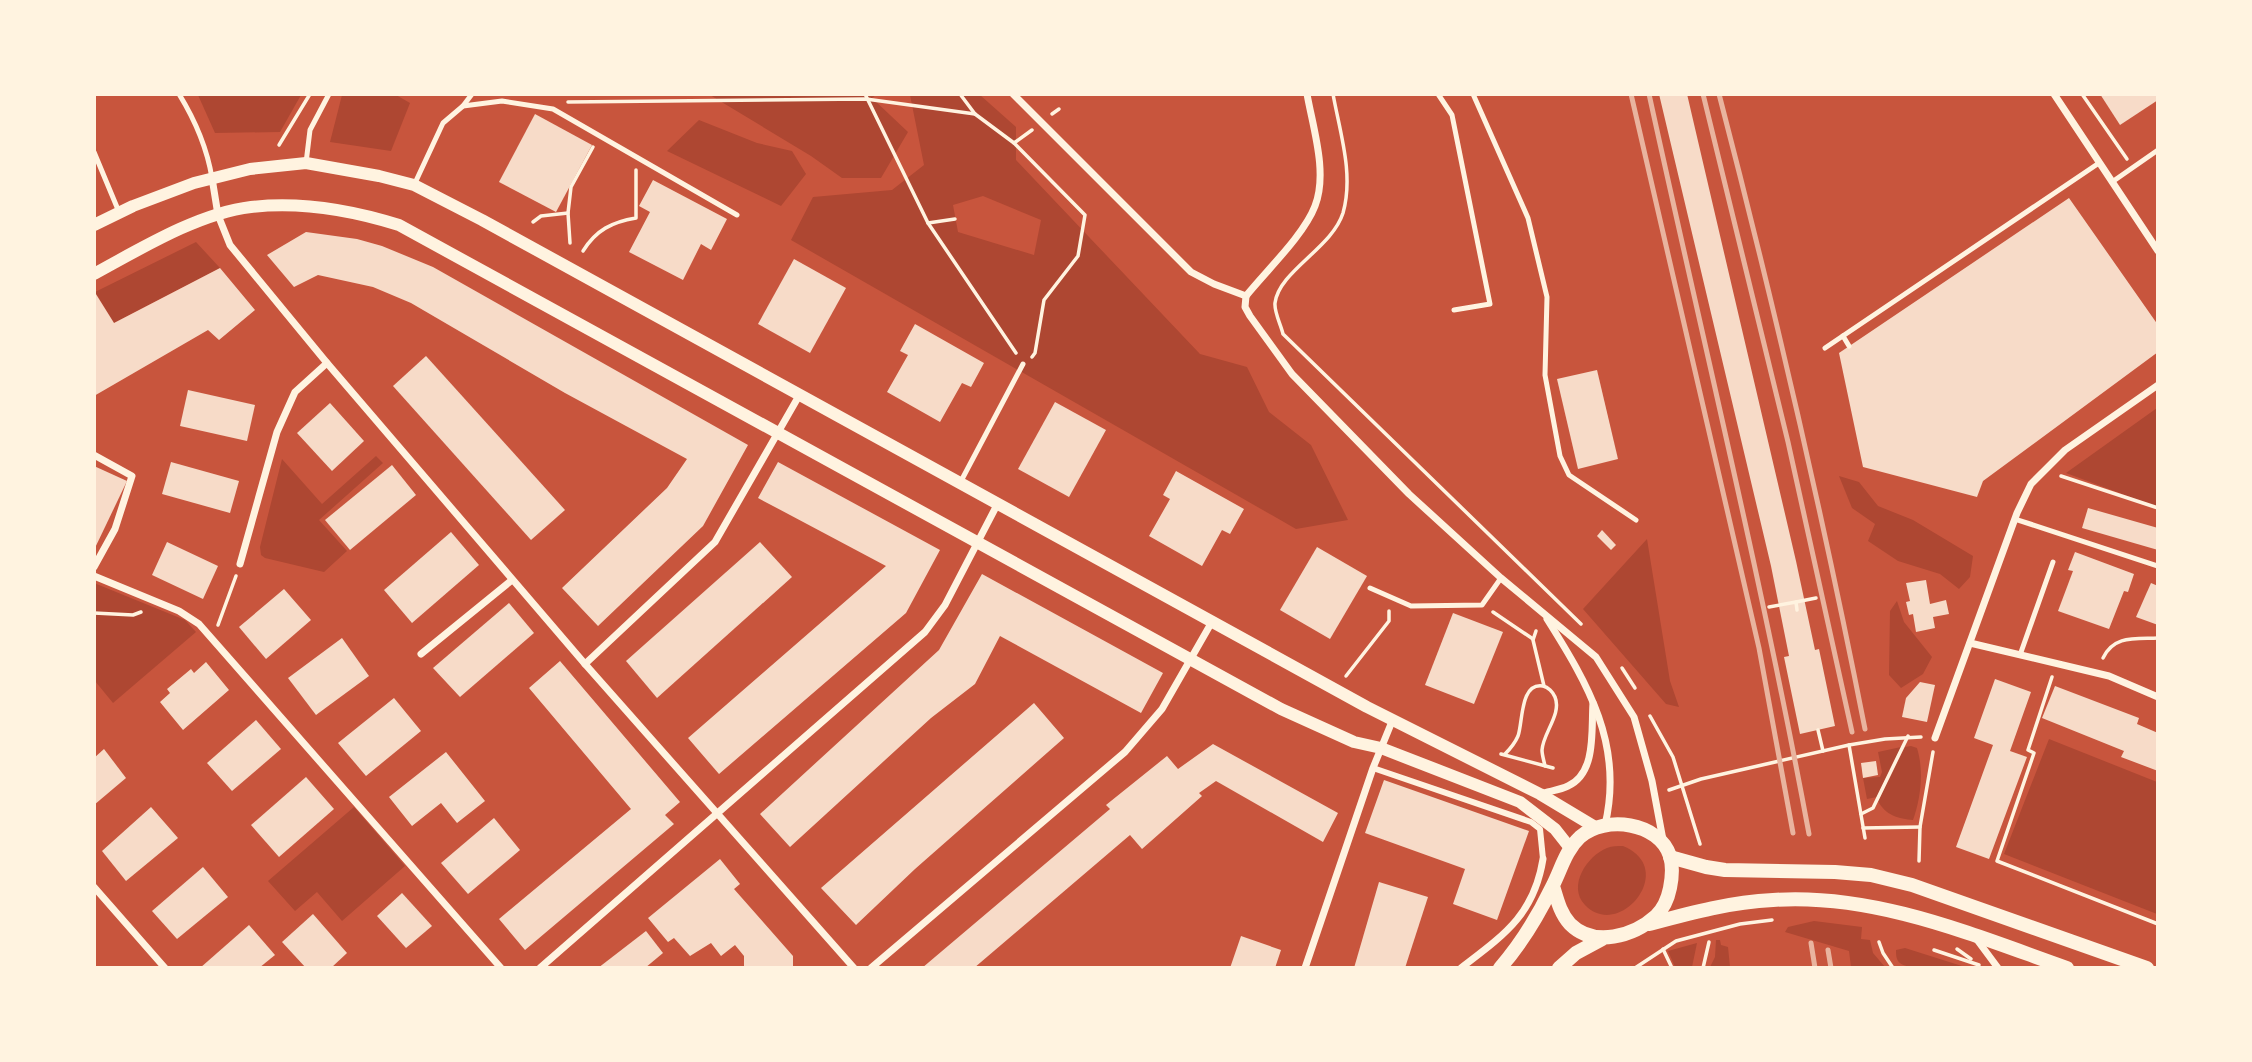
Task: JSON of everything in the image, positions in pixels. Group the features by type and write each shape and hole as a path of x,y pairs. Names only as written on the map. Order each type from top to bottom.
{"main road":[{"path":"1500,968 1515,951 1553,886 1570,848 1580,836 1600,826 1628,824 1653,835 1673,854 1725,870 1801,870 1859,874 1912,884 2147,968"},
{"path":"1644,926 1658,914 1667,901 1673,854"},
{"path":"1553,886 1560,910 1570,925 1585,934 1602,939"},
{"path":"1559,968 1576,953 1602,939 1644,926 1743,902 1807,899 1839,902 1912,916 2067,968"}],"street":[{"path":"1013,94 1191,272 1246,296"},
{"path":"1307,94 1319,165 1316,204 1298,234 1246,296 1245,307 1292,374 1409,494 1501,579 1597,657 1634,717 1673,854"},
{"path":"2054,94 2158,251"},
{"path":"94,226 119,212 212,178 250,169 306,163 414,185 1394,719 1600,826 1610,802 1612,775 1606,739 1593,698 1542,613"},
{"path":"212,178 218,215 230,245 512,580 854,968"},
{"path":"94,274 164,236 218,215 250,207 304,205 366,214 399,225 1293,715 1354,742 1381,748 1520,802 1555,829 1570,848"},
{"path":"240,564 277,432 295,392 327,363"},
{"path":"1936,738 2015,519 2031,484 2066,450 2158,385"},
{"path":"585,664 715,542 800,394"},
{"path":"94,455 132,476 115,529 94,568"},
{"path":"540,968 925,632 946,605 998,503"},
{"path":"94,576 179,611 198,624 501,968"},
{"path":"421,654 512,580"},
{"path":"871,968 1125,752 1162,709 1213,620"},
{"path":"1970,643 2109,676 2158,697"},
{"path":"1541,794 1569,786 1583,775 1590,750 1593,698"},
{"path":"1305,968 1373,768 1394,719"},
{"path":"1373,768 1531,822 1539,828 1543,859 1539,882 1524,913 1461,968"},
{"path":"94,887 165,968"},
{"path":"1973,935 1997,968"}],"lane":[{"path":"179,94 190,113 209,160 212,178"},
{"path":"306,163 310,130 329,94"},
{"path":"414,185 443,123 463,106 472,94"},
{"path":"1438,94 1452,115 1490,304 1454,310"},
{"path":"1473,94 1528,218 1547,297 1545,375 1560,456 1569,475 1636,520"},
{"path":"463,106 502,100 553,109 737,215"},
{"path":"2112,182 2158,150"},
{"path":"94,152 119,212"},
{"path":"1825,348 2099,163"},
{"path":"1843,336 1849,346"},
{"path":"960,482 1023,364"},
{"path":"2015,519 2158,566"},
{"path":"2020,655 2053,562"},
{"path":"1370,588 1412,606 1482,605 1501,579"}],"path":[{"path":"279,145 310,94"},
{"path":"960,94 975,114 1014,143 1085,215 1078,256 1044,300 1035,354 1023,364"},
{"path":"2082,94 2133,167"},
{"path":"553,109 572,100 866,97 975,114"},
{"path":"866,97 928,223 1016,354"},
{"path":"1014,143 1041,123"},
{"path":"570,243 568,213 571,187 600,136"},
{"path":"583,251 591,238 603,228 636,218 635,156"},
{"path":"533,222 541,216 568,213"},
{"path":"928,223 956,219"},
{"path":"1281,286 1274,304 1283,334 1574,616"},
{"path":"2045,471 2158,508"},
{"path":"219,622 230,590"},
{"path":"1769,607 1816,598"},
{"path":"1796,602 1797,610"},
{"path":"94,613 133,615 163,604"},
{"path":"1482,605 1533,639"},
{"path":"1542,613 1533,639 1544,686"},
{"path":"1345,676 1389,621"},
{"path":"2103,658 2108,648 2125,639 2158,638"},
{"path":"2052,677 2028,750 2034,752 1997,860 2158,924"},
{"path":"1545,766 1542,749 1556,708 1556,698 1551,690 1544,686 1535,687 1528,693 1518,734 1505,754 1545,766 1553,768"},
{"path":"1818,730 1823,751"},
{"path":"1861,814 1873,808 1908,736"},
{"path":"1661,792 1701,779 1849,745 1908,736 1936,738 1920,827 1919,860"},
{"path":"1849,745 1865,838"},
{"path":"1684,786 1700,844"},
{"path":"1863,828 1920,827"},
{"path":"1635,968 1675,941 1740,924 1775,920"},
{"path":"1703,968 1709,942"},
{"path":"1879,942 1893,968"},
{"path":"1950,944 1984,967"},
{"path":"1663,949 1672,968"},
{"path":"1934,950 1984,967"}],"shaded area":[{"path":"198,95 301,95 280,132 215,133"},
{"path":"342,95 396,95 410,103 391,151 330,142"},
{"path":"710,95 876,95 872,98 908,132 881,178 842,178 811,156"},
{"path":"910,95 980,95 1016,127 1016,160 1200,354 1247,367 1269,412 1311,445 1348,520 1296,529 791,240 813,197 892,190 924,165","holes":["983,196 1041,220 1034,255 958,232 953,205"]},
{"path":"699,120 757,143 792,151 806,174 781,206 667,151"},
{"path":"196,242 220,268 114,323 95,292"},
{"path":"2157,408 2157,507 2066,473"},
{"path":"376,456 383,463 319,520 347,551 324,572 261,555 260,547 282,459 322,504"},
{"path":"1839,476 1859,482 1878,506 1913,520 1973,556 1970,577 1959,589 1940,574 1898,561 1868,541 1875,524 1852,508"},
{"path":"1647,539 1670,681 1679,707 1666,704 1583,609"},
{"path":"94,583 185,620 196,632 113,703 95,681"},
{"path":"1897,601 1904,622 1932,657 1923,674 1901,688 1889,675 1890,611"},
{"path":"2049,739 2157,782 2157,914 2004,854"},
{"path":"1901,747 1877,797 1867,799 1863,778 1880,777 1882,772 1878,752"},
{"path":"1905,747 1917,748 1921,775 1920,793 1913,820 1893,815 1884,810 1878,801"},
{"path":"354,807 405,866 342,921 317,892 295,911 268,881"},
{"path":"1623,846 1639,857 1645,870 1645,884 1638,898 1627,908 1613,914 1599,914 1585,905 1580,897 1578,889 1582,872 1600,852 1609,847"},
{"path":"1814,921 1862,927 1861,939 1870,940 1873,953 1885,967 1851,967 1849,951 1785,932 1788,927"},
{"path":"1716,940 1728,947 1730,967 1710,967 1715,957"},
{"path":"1697,943 1692,967 1675,967 1668,951"},
{"path":"1905,948 1966,967 1910,967 1902,964 1896,957 1896,950"}],"building":[{"path":"1659,94 1687,94 1815,650 1819,649 1835,726 1800,734 1784,657 1789,656 1771,566"},
{"path":"2100,94 2158,94 2158,100 2120,125"},
{"path":"535,114 592,145 556,212 499,182"},
{"path":"653,180 727,219 711,250 701,244 683,280 629,252 650,212 639,206"},
{"path":"2069,198 2158,325 2158,352 1983,481 1977,497 1863,467 1839,353"},
{"path":"306,232 357,239 433,267 748,445 703,526 598,626 562,588 667,488 687,459 565,393 411,303 373,287 318,275 294,287 267,255"},
{"path":"794,259 846,288 810,353 758,324"},
{"path":"220,268 255,310 219,340 208,330 94,396 94,291 114,323"},
{"path":"915,324 984,363 971,387 962,383 940,422 887,392 908,355 900,351"},
{"path":"426,356 565,510 531,540 393,386"},
{"path":"1597,370 1618,459 1578,469 1557,379"},
{"path":"188,390 255,405 247,441 180,426"},
{"path":"1055,402 1106,430 1069,497 1018,469"},
{"path":"330,403 364,441 332,471 297,433"},
{"path":"171,462 239,481 230,513 162,494"},
{"path":"778,462 940,550 906,613 719,774 688,738 886,566 758,498"},
{"path":"392,465 416,495 350,550 325,520"},
{"path":"94,466 127,481 94,550"},
{"path":"1176,471 1244,509 1230,534 1222,530 1202,566 1149,536 1170,499 1163,495"},
{"path":"2088,508 2158,528 2158,550 2082,528"},
{"path":"1602,530 1616,545 1611,550 1597,536"},
{"path":"451,532 479,565 412,623 384,590"},
{"path":"167,542 218,566 203,599 152,575"},
{"path":"760,542 792,577 657,698 626,661"},
{"path":"1317,547 1367,576 1330,639 1280,610"},
{"path":"2075,552 2134,574 2109,629 2058,611 2073,571 2068,570"},
{"path":"982,574 1163,673 1141,713 1000,636 975,684 931,718 790,847 760,814 939,650"},
{"path":"1926,580 1930,604 1946,600 1949,614 1933,617 1935,628 1916,632 1913,614 1909,615 1906,602 1910,601 1906,583"},
{"path":"2151,583 2158,586 2158,625 2136,617"},
{"path":"284,589 311,620 266,659 239,627"},
{"path":"509,603 534,633 460,697 433,668"},
{"path":"1453,613 1503,632 1474,704 1425,685"},
{"path":"342,638 369,676 316,715 288,678"},
{"path":"560,661 680,802 665,815 674,824 525,950 499,919 631,809 529,688"},
{"path":"206,662 229,690 183,730 160,702 170,693 167,689 191,669 194,673"},
{"path":"1995,679 2031,692 2010,751 2027,757 1989,859 1956,847 1993,745 1974,738"},
{"path":"1920,682 1935,685 1927,722 1902,717 1906,698"},
{"path":"2055,686 2139,718 2137,724 2158,733 2158,771 2121,757 2124,751 2042,718"},
{"path":"394,698 421,731 366,776 338,743"},
{"path":"1034,703 1064,738 915,869 856,925 821,888"},
{"path":"256,720 281,749 232,791 207,763"},
{"path":"1213,744 1338,813 1323,842 1216,781 1199,793 1202,796 1142,849 1130,835 974,968 922,968 1110,809 1106,805 1167,756 1178,769"},
{"path":"104,749 126,778 94,805 94,758"},
{"path":"446,752 485,801 457,823 441,803 412,826 389,797"},
{"path":"1876,761 1878,775 1863,778 1861,763"},
{"path":"306,777 334,809 279,857 251,825"},
{"path":"1384,780 1529,831 1497,920 1453,904 1465,869 1365,833"},
{"path":"151,807 178,838 126,881 102,851"},
{"path":"494,818 520,850 468,894 441,863"},
{"path":"720,859 740,884 734,889 793,956 793,968 744,968 744,956 735,945 721,956 711,943 690,956 674,938 668,942 648,918"},
{"path":"203,867 228,897 177,939 152,911"},
{"path":"1379,882 1428,897 1405,968 1354,968"},
{"path":"402,893 432,926 406,948 377,916"},
{"path":"313,914 347,953 331,968 306,968 282,942"},
{"path":"249,925 275,955 259,968 200,968"},
{"path":"646,931 663,953 645,968 598,968"},
{"path":"1241,936 1281,950 1275,968 1230,968"}],"railway":[{"path":"1631,94 1759,648 1793,833"},
{"path":"1649,94 1752,556 1809,834"},
{"path":"1703,94 1788,442 1852,732"},
{"path":"1719,94 1797,411 1865,729"},
{"path":"1811,943 1815,968"},
{"path":"1828,950 1831,968"}]}
